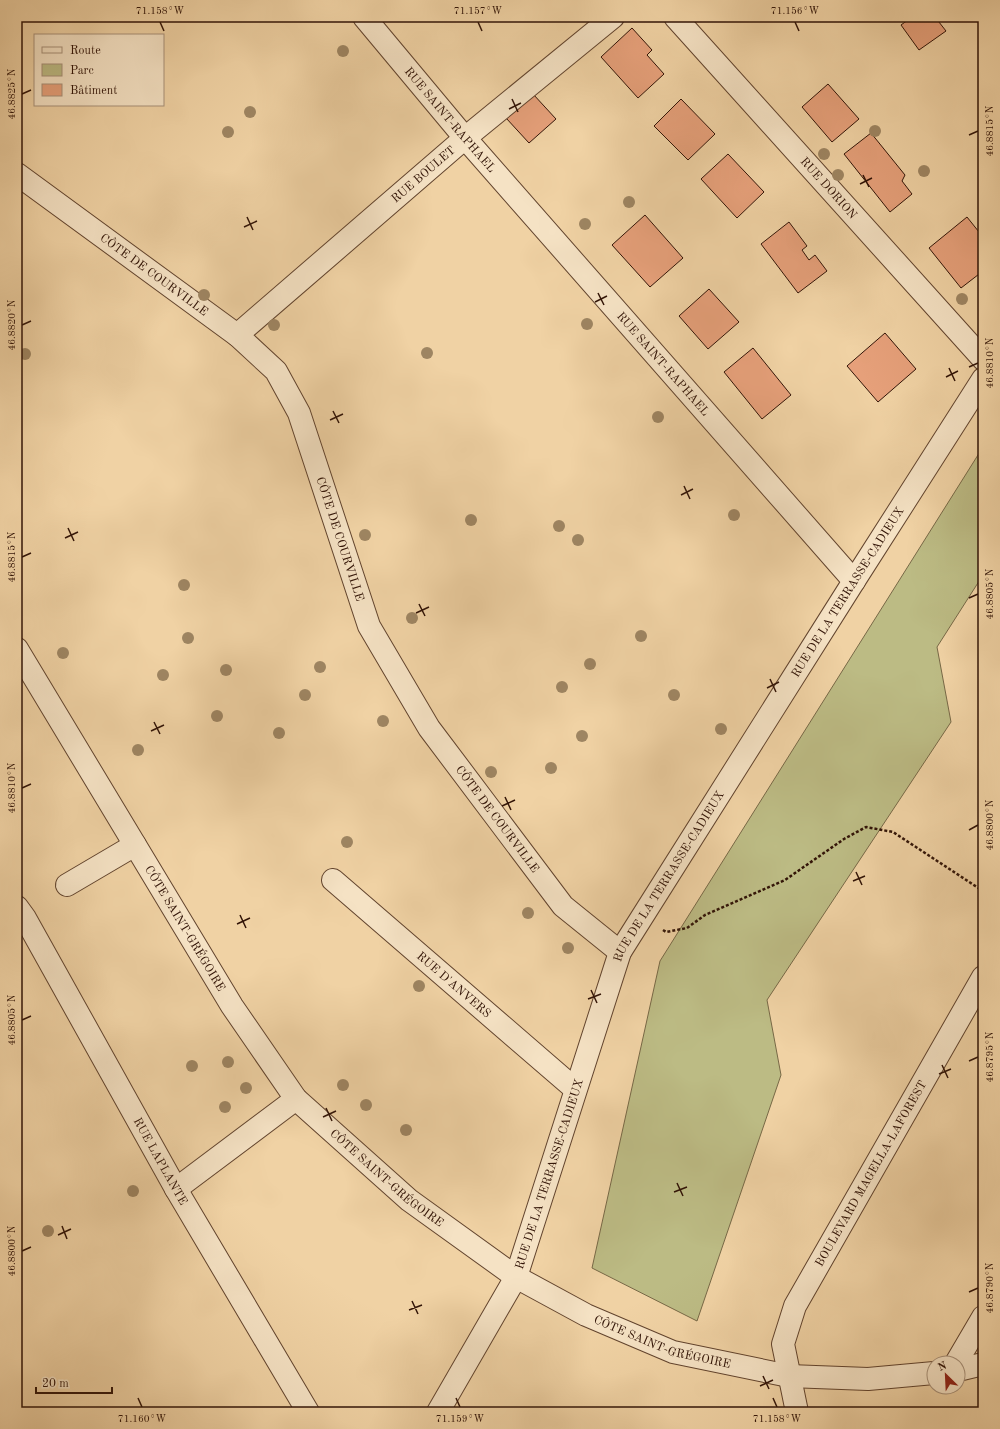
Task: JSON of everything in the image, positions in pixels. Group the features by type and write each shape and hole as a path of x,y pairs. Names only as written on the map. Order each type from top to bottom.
{"street":[{"name":"RUE SAINT-RAPHAEL","path":"364,17 465,138 854,581"},
{"name":"RUE BOULET","path":"237,335 465,138 613,17"},
{"name":"RUE DORION","path":"676,17 983,359"},
{"name":"CÔTE DE COURVILLE","path":"17,174 237,335 276,371 299,412 369,626 429,728 563,906 620,952"},
{"name":"RUE DE LA TERRASSE-CADIEUX","path":"438,1412 516,1277 620,952 854,581 983,380"},
{"name":"CÔTE SAINT-GRÉGOIRE","path":"17,649 232,1006 296,1099 410,1200 516,1277 586,1315 673,1352 788,1376 868,1379 926,1374"},
{"path":"67,885 135,845"},
{"name":"RUE D'ANVERS","path":"333,880 575,1089"},
{"name":"RUE LAPLANTE","path":"17,907 29,925 176,1189 308,1412"},
{"name":"BOULEVARD MAGELLA-LAFOREST","path":"797,1412 788,1376 783,1344 795,1306 983,978"},
{"path":"176,1189 296,1099"},
{"path":"961,1355 983,1317"},
{"path":"966,1368 983,1364"}],"path":[{"path":"666,932 687,928 705,915 785,880 844,838 866,827 893,832 983,892"}],"green space":[{"path":"983,447 983,575 937,647 951,722 767,1000 781,1075 697,1321 592,1268 660,961"}],"building":[{"path":"912,17 935,17 946,31 919,50 901,25"},
{"path":"632,28 652,50 647,55 664,74 638,98 601,57"},
{"path":"828,84 859,119 832,142 802,107"},
{"path":"533,94 556,119 529,143 506,118"},
{"path":"681,99 715,134 688,160 654,126"},
{"path":"871,133 905,175 902,181 912,194 890,212 844,154"},
{"path":"728,154 764,192 737,218 701,179"},
{"path":"645,215 683,258 650,287 612,245"},
{"path":"967,217 983,237 983,271 961,288 929,248"},
{"path":"789,222 807,246 802,250 809,260 815,255 827,271 798,293 761,244"},
{"path":"709,289 739,322 708,349 679,316"},
{"path":"885,333 916,369 878,402 847,366"},
{"path":"753,348 791,395 762,419 724,372"}]}
